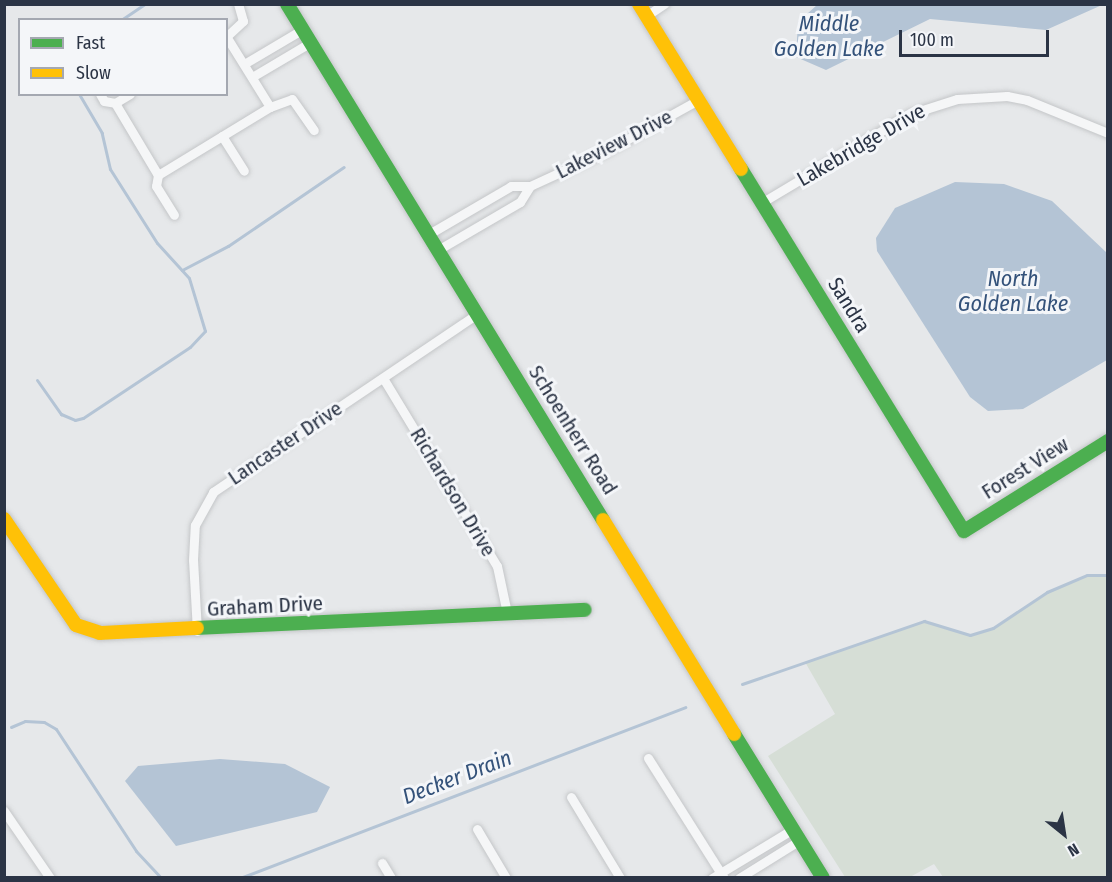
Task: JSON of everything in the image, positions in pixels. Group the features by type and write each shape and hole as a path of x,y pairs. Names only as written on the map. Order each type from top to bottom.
{"street":[{"path":"228,35 243,21 238,4"},
{"name":"Schoenherr Road","path":"287,4 823,878"},
{"path":"643,10 664,4"},
{"name":"Sandra","path":"643,10 964,531"},
{"path":"244,64 303,29"},
{"path":"228,38 270,107"},
{"path":"252,77 311,42"},
{"path":"101,96 104,101 115,104 158,175 156,186 174,215"},
{"path":"115,104 126,96"},
{"name":"Lakebridge Drive","path":"762,203 910,114 949,100 986,96 1027,100 1106,128"},
{"path":"158,175 270,107 292,99 314,130"},
{"name":"Lakeview Drive","path":"429,234 511,186 530,186 606,151 698,100"},
{"path":"222,136 244,171"},
{"name":"Lakeview Drive","path":"438,250 520,201 530,186"},
{"name":"Lancaster Drive","path":"197,631 193,543 198,515 208,498 233,476 477,314"},
{"name":"Richardson Drive","path":"382,378 497,566 507,613"},
{"name":"Forest View","path":"964,531 1107,441"},
{"name":"Graham Drive","path":"4,519 76,625 114,635 585,610"},
{"path":"648,758 719,876 796,835"},
{"path":"571,797 620,878"},
{"path":"4,812 50,878"},
{"path":"477,829 506,878"},
{"path":"739,878 796,835"},
{"path":"382,863 391,878"}],"shaded area":[{"path":"1087,575 1107,575 1107,877 943,877 934,864 910,877 845,877 768,756 835,714 805,662 924,621 970,635 993,628 1047,592"}],"water":[{"name":"Middle Golden Lake","path":"817,5 1102,5 1046,30 930,19 826,70 796,57 798,22"},
{"name":"North Golden Lake","path":"955,182 1004,184 1052,201 1107,253 1107,360 1023,409 988,411 970,397 877,251 876,238 895,208"},
{"path":"220,759 285,764 330,787 317,812 176,846 125,781 138,766"}],"waterway":[{"path":"124,18 145,4"},
{"path":"37,380 61,414 75,420 83,418 190,347 205,331 189,278 157,243 110,169 102,133 80,96"},
{"path":"182,270 228,246 344,167"},
{"name":"Decker Drain","path":"742,684 924,621 970,635 993,628 1047,592 1087,575 1108,575"},
{"name":"Decker Drain","path":"240,878 685,707"},
{"name":"Decker Drain","path":"11,727 25,721 44,722 56,729 136,851 161,878"}],"traffic: fast":[{"path":"287,4 603,520"},
{"path":"741,169 964,531 1108,441"},
{"path":"197,628 585,610"},
{"path":"734,734 823,878"}],"traffic: slow":[{"path":"639,4 741,169"},
{"path":"4,519 76,625 100,633 197,628"},
{"path":"603,520 734,734"}]}
